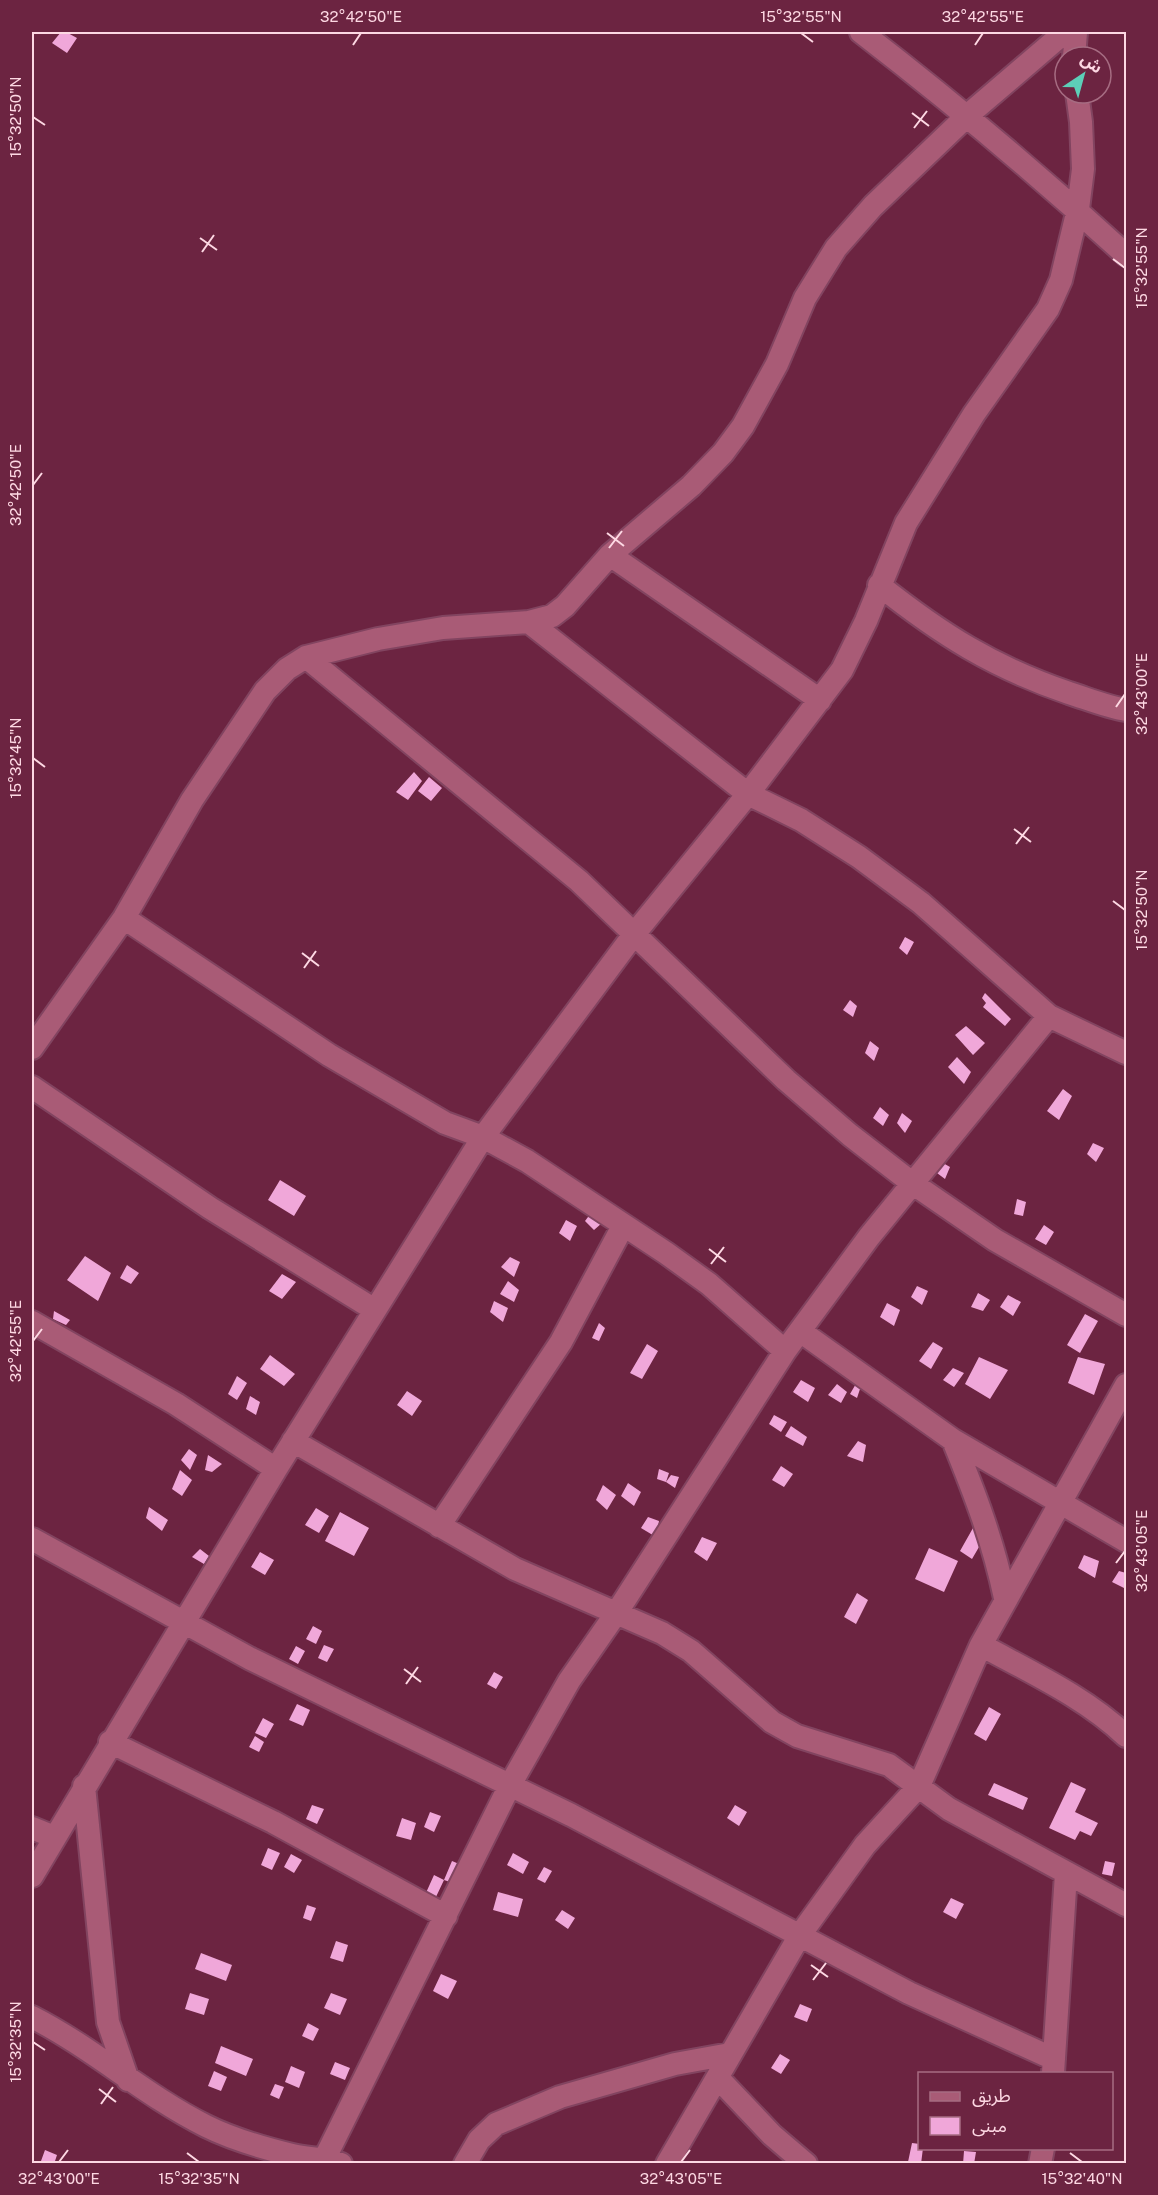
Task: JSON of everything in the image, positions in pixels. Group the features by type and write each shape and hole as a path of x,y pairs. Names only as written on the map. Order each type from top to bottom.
{"street":[{"path":"861,32 968,115 1078,209 1126,255"},
{"path":"32,1048 124,918 192,800 265,691 287,669 306,657 378,639 443,628 529,622 552,616 565,606 610,555 691,486 723,453 743,426 777,364 805,298 836,248 873,206 968,115 1065,32"},
{"path":"32,1876 110,1742 293,1441 483,1137 635,933 748,794 842,670 866,621 906,523 934,474 1048,309 1066,263 1078,209 1083,144 1078,105"},
{"path":"610,555 820,699"},
{"path":"879,585 924,621 993,663 1047,685 1126,710"},
{"path":"529,622 748,794 801,820 859,857 921,903 1049,1016 1125,1050"},
{"path":"306,657 579,881 786,1080 912,1183 995,1240 1126,1315"},
{"path":"124,918 338,1060 445,1123 483,1137 527,1161 710,1284 785,1351"},
{"path":"32,2017 56,2029 128,2080 174,2109 226,2134 295,2156 329,2162 510,1785 568,1681 617,1612 785,1351 912,1183 1049,1016"},
{"path":"32,1087 200,1202 375,1310"},
{"path":"438,1526 561,1342 623,1226"},
{"path":"32,1322 176,1404 276,1469"},
{"path":"800,1331 953,1440 1126,1541"},
{"path":"667,2163 800,1935 865,1845 909,1800 919,1786 981,1645 1005,1598 1126,1385"},
{"path":"953,1440 984,1515 994,1547 1005,1598"},
{"path":"293,1441 438,1526 543,1582 617,1612 691,1651 772,1722 797,1736 879,1761 919,1786 949,1809 1126,1905"},
{"path":"32,1539 183,1623 510,1785 1053,2066 1066,1874"},
{"path":"981,1645 1072,1695 1110,1720 1126,1736"},
{"path":"110,1742 273,1822 446,1916"},
{"path":"84,1786 108,2022 128,2080"},
{"path":"32,1828 54,1837"},
{"path":"465,2163 479,2140 496,2124 560,2097 675,2064 730,2054"},
{"path":"718,2078 771,2135 806,2163"}],"building":[{"path":"61,32 77,38 67,53 52,43"},
{"path":"414,772 422,781 408,800 396,792"},
{"path":"429,777 442,788 431,801 418,791"},
{"path":"905,937 914,942 907,955 899,948"},
{"path":"985,993 1011,1019 1005,1026 983,1007 986,1003 982,998"},
{"path":"850,1000 857,1006 853,1017 843,1010"},
{"path":"966,1026 985,1043 973,1055 955,1035"},
{"path":"870,1041 879,1048 874,1061 865,1053"},
{"path":"957,1057 971,1072 964,1084 948,1067"},
{"path":"1063,1089 1072,1096 1059,1120 1047,1111"},
{"path":"880,1107 889,1115 883,1126 873,1118"},
{"path":"902,1113 912,1121 905,1133 897,1123"},
{"path":"1093,1143 1104,1148 1096,1162 1087,1154"},
{"path":"943,1163 950,1167 945,1179 937,1173"},
{"path":"280,1180 306,1196 294,1216 268,1200"},
{"path":"1017,1199 1026,1202 1023,1216 1014,1214"},
{"path":"591,1213 602,1223 594,1230 585,1221"},
{"path":"566,1220 577,1226 570,1241 559,1233"},
{"path":"1044,1225 1054,1232 1046,1245 1035,1239"},
{"path":"85,1256 111,1273 98,1301 67,1280"},
{"path":"510,1257 520,1262 514,1277 501,1267"},
{"path":"127,1265 139,1273 131,1284 120,1278"},
{"path":"282,1274 296,1282 282,1299 269,1291"},
{"path":"508,1281 519,1290 514,1302 500,1294"},
{"path":"917,1286 928,1291 922,1305 911,1297"},
{"path":"978,1293 990,1300 983,1311 971,1307"},
{"path":"1008,1295 1021,1302 1013,1316 1000,1307"},
{"path":"494,1301 508,1308 503,1322 490,1312"},
{"path":"887,1303 900,1310 894,1326 880,1317"},
{"path":"54,1311 70,1320 66,1325 53,1319"},
{"path":"1085,1314 1098,1321 1080,1353 1067,1345"},
{"path":"599,1323 605,1328 599,1341 592,1338"},
{"path":"933,1342 943,1348 931,1369 919,1361"},
{"path":"647,1344 658,1351 642,1379 630,1373"},
{"path":"270,1355 295,1374 284,1386 260,1369"},
{"path":"979,1357 1008,1370 990,1399 965,1384"},
{"path":"1078,1357 1105,1364 1094,1395 1068,1383"},
{"path":"953,1368 964,1373 954,1387 943,1380"},
{"path":"237,1376 247,1383 237,1400 228,1394"},
{"path":"801,1380 815,1388 808,1402 793,1392"},
{"path":"857,1382 861,1386 857,1398 850,1394"},
{"path":"837,1384 847,1392 841,1403 828,1395"},
{"path":"407,1391 422,1401 412,1416 397,1405"},
{"path":"250,1396 260,1402 256,1415 246,1409"},
{"path":"774,1415 787,1422 781,1432 769,1424"},
{"path":"791,1426 807,1437 803,1446 785,1436"},
{"path":"858,1441 866,1445 863,1462 847,1456"},
{"path":"189,1449 197,1455 190,1470 181,1460"},
{"path":"208,1455 222,1464 212,1472 205,1470"},
{"path":"781,1466 793,1474 784,1487 772,1480"},
{"path":"659,1469 669,1473 666,1482 657,1479"},
{"path":"180,1470 192,1480 182,1496 172,1489"},
{"path":"671,1475 679,1477 675,1488 666,1482"},
{"path":"628,1483 641,1492 634,1506 621,1496"},
{"path":"603,1485 616,1495 607,1510 596,1500"},
{"path":"149,1507 168,1520 162,1531 146,1518"},
{"path":"316,1508 329,1516 319,1533 305,1525"},
{"path":"340,1512 369,1528 354,1556 325,1541"},
{"path":"648,1517 659,1521 656,1537 641,1528"},
{"path":"973,1528 986,1535 972,1559 960,1551"},
{"path":"702,1537 717,1543 707,1561 694,1552"},
{"path":"929,1548 958,1561 944,1592 915,1579"},
{"path":"200,1549 209,1556 204,1564 192,1557"},
{"path":"260,1552 274,1560 265,1575 251,1567"},
{"path":"1084,1555 1099,1561 1095,1578 1078,1568"},
{"path":"1119,1571 1126,1573 1126,1589 1112,1582"},
{"path":"857,1593 868,1600 856,1624 844,1617"},
{"path":"313,1626 322,1631 316,1644 306,1639"},
{"path":"324,1645 334,1649 327,1662 318,1658"},
{"path":"296,1646 305,1651 298,1664 289,1659"},
{"path":"494,1672 503,1677 496,1689 487,1684"},
{"path":"297,1704 310,1710 303,1726 289,1720"},
{"path":"989,1707 1001,1714 986,1741 974,1734"},
{"path":"263,1718 274,1724 266,1738 255,1733"},
{"path":"255,1736 264,1742 259,1752 249,1747"},
{"path":"1071,1782 1086,1789 1075,1812 1098,1823 1091,1836 1080,1831 1075,1840 1049,1828"},
{"path":"994,1783 1028,1798 1023,1810 988,1795"},
{"path":"312,1805 324,1809 317,1824 306,1819"},
{"path":"735,1805 747,1812 739,1826 727,1818"},
{"path":"430,1812 441,1816 434,1832 424,1827"},
{"path":"402,1818 416,1823 411,1840 396,1836"},
{"path":"268,1848 280,1853 272,1870 261,1865"},
{"path":"513,1853 529,1862 523,1874 507,1865"},
{"path":"291,1854 302,1860 294,1873 284,1867"},
{"path":"452,1861 464,1866 456,1884 444,1880"},
{"path":"1105,1861 1115,1863 1112,1876 1102,1874"},
{"path":"544,1867 552,1871 545,1883 537,1879"},
{"path":"434,1875 444,1880 435,1899 425,1895"},
{"path":"498,1892 523,1899 518,1917 493,1910"},
{"path":"951,1898 964,1904 956,1919 943,1912"},
{"path":"307,1905 316,1908 311,1921 303,1918"},
{"path":"562,1910 575,1918 568,1929 555,1920"},
{"path":"336,1941 348,1945 343,1962 330,1958"},
{"path":"201,1953 232,1965 226,1981 195,1969"},
{"path":"441,1974 457,1981 448,1999 433,1991"},
{"path":"190,1993 209,1999 204,2015 185,2009"},
{"path":"331,1993 347,1999 340,2015 324,2008"},
{"path":"800,2004 812,2009 807,2022 794,2017"},
{"path":"308,2023 319,2029 313,2041 302,2036"},
{"path":"221,2046 253,2059 246,2076 215,2063"},
{"path":"780,2054 790,2060 781,2074 771,2068"},
{"path":"335,2062 350,2068 345,2080 330,2074"},
{"path":"291,2066 305,2072 299,2088 285,2082"},
{"path":"214,2071 227,2077 221,2091 208,2086"},
{"path":"275,2084 284,2087 279,2099 270,2095"},
{"path":"912,2143 918,2144 918,2150 923,2150 921,2164 908,2162"},
{"path":"45,2150 57,2155 54,2164 41,2161"},
{"path":"964,2151 976,2152 974,2164 963,2164"}]}
